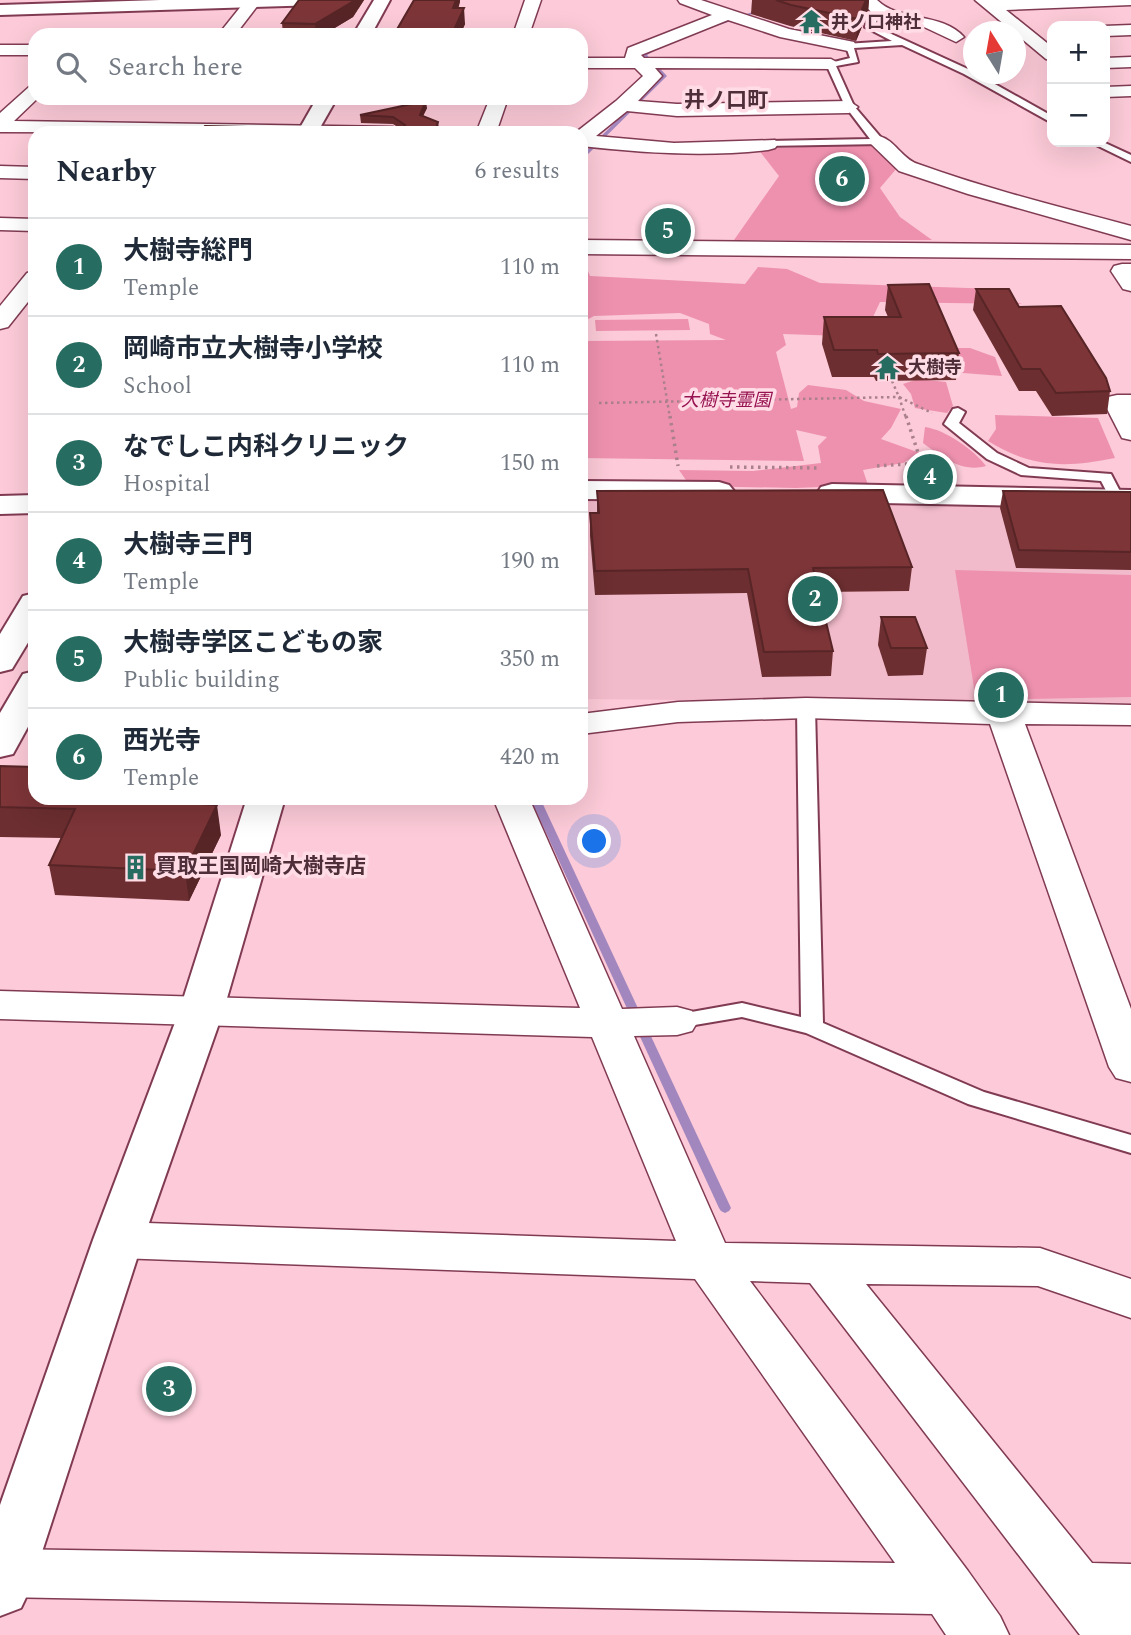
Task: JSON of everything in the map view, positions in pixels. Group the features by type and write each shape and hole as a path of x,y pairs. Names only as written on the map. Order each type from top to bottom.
{"main road":[{"path":"0,10 319,0"},
{"path":"366,28 382,0"},
{"path":"311,126 323,105"},
{"path":"335,126 344,109"},
{"path":"588,490 744,492"},
{"path":"799,493 1124,499"},
{"path":"0,505 28,503"},
{"path":"0,662 28,615"},
{"path":"0,746 28,694"},
{"path":"3,1581 118,1240 201,1012 264,805"}],"street":[{"path":"523,28 533,0"},
{"path":"686,0 786,33 848,46"},
{"path":"987,3 1131,0"},
{"path":"232,28 254,1"},
{"path":"987,3 1006,21"},
{"path":"873,5 963,36"},
{"path":"588,133 624,105 653,76 632,55 639,49 734,17"},
{"path":"1110,31 1131,30"},
{"path":"1026,35 1047,33"},
{"path":"905,42 963,37"},
{"path":"1026,38 1047,52"},
{"path":"0,50 28,50"},
{"path":"1110,63 1131,62"},
{"path":"588,63 831,65"},
{"path":"1110,92 1131,91"},
{"path":"0,124 28,98"},
{"path":"489,126 496,105"},
{"path":"624,105 742,110 849,107"},
{"path":"153,126 167,108"},
{"path":"0,124 43,126"},
{"path":"588,140 693,149 768,144"},
{"path":"879,142 906,167 975,190 1131,233"},
{"path":"0,172 28,173"},
{"path":"0,224 28,225"},
{"path":"588,247 1131,252"},
{"path":"1131,271 1122,271 1131,284"},
{"path":"0,284 28,282"},
{"path":"0,322 28,288"},
{"path":"1131,403 1117,403 1131,432"},
{"path":"588,723 678,712 806,708 1131,715"},
{"path":"1004,714 1131,1068"},
{"path":"514,805 708,1260 980,1635"},
{"path":"0,1005 609,1023 677,1021"},
{"path":"118,1240 823,1265 1040,1267 1131,1299"},
{"path":"823,1265 1104,1589 1115,1635"},
{"path":"3,1581 948,1589"}],"lane":[{"path":"873,5 869,27 1007,93 1047,117"},
{"path":"879,142 849,107 836,83 831,65 855,61 848,46 905,42"},
{"path":"768,144 879,142"},
{"path":"1105,147 1131,159"},
{"path":"954,418 992,456 1026,472 1106,477 1124,499"},
{"path":"806,708 812,1027"},
{"path":"677,1021 742,1010 812,1027 976,1098 1131,1144"}],"path":[{"path":"656,334 678,466 691,466"},
{"path":"876,466 922,464 892,380"},
{"path":"599,403 899,397 954,418"},
{"path":"719,466 828,469"}],"shaded area":[{"path":"588,496 1131,503 1131,704 588,699"}],"green space":[{"path":"873,144 897,168 880,188 900,217 932,240 734,240 779,176 758,149"},
{"name":"大樹寺霊園","path":"758,267 787,269 820,283 997,289 1011,301 1022,304 880,302 867,330 842,336 783,334 786,345 776,352 791,409 797,407 799,393 808,385 846,390 864,401 901,409 891,428 881,439 920,453 903,463 863,470 868,485 796,488 690,486 679,470 753,471 821,463 818,446 827,437 796,430 804,461 588,458 588,341 726,340 710,334 709,324 680,313 594,316 588,319 588,271 590,276 745,284"},
{"path":"688,319 690,330 596,331 595,320"},
{"path":"949,348 970,348 995,357 1002,376 963,373 949,358"},
{"path":"918,379 946,382 953,406 947,413 915,408 911,394 903,384"},
{"path":"995,415 1098,418 1115,458 1065,464 1034,461 1019,456 988,441 996,429"},
{"path":"925,427 942,432 959,442 986,466 969,467 945,458 923,443"},
{"path":"955,570 1131,575 1131,697 976,700"}],"building":[{"path":"299,0 353,0 315,24 282,23"},
{"path":"414,0 456,0 453,8 464,8 455,28 398,28"},
{"path":"776,0 866,0 858,19"},
{"path":"407,105 424,105 420,115 438,122 437,126 404,126 393,117 360,115"},
{"path":"929,284 959,353 878,354 877,350 834,350 824,317 901,317 888,285"},
{"path":"976,289 1009,289 1019,307 1061,306 1106,378 1110,391 1056,393 1040,369 1022,369"},
{"path":"883,490 912,567 813,568 833,651 764,652 748,569 595,571 590,513 599,513 597,491"},
{"path":"1003,491 1131,492 1131,552 1019,550"},
{"path":"881,617 915,617 927,648 891,648"},
{"path":"0,766 28,767 28,805 217,805 185,871 49,865 75,809 0,807"}],"waterway":[{"path":"714,25 763,10"},
{"path":"588,152 665,76 644,55 658,47"},
{"path":"538,805 725,1208"}],"place":[{"name":"井ノ口神社","path":"811,22"},
{"name":"西光寺","path":"842,179"},
{"name":"大樹寺学区こどもの家","path":"668,231"},
{"name":"大樹寺","path":"888,367"},
{"name":"大樹寺三門","path":"930,477"},
{"name":"岡崎市立大樹寺小学校","path":"815,599"},
{"name":"大樹寺総門","path":"1001,695"},
{"name":"買取王国岡崎大樹寺店","path":"136,867"},
{"name":"なでしこ内科クリニック","path":"169,1389"}],"district":[{"name":"井ノ口町","path":"726,101"}]}
